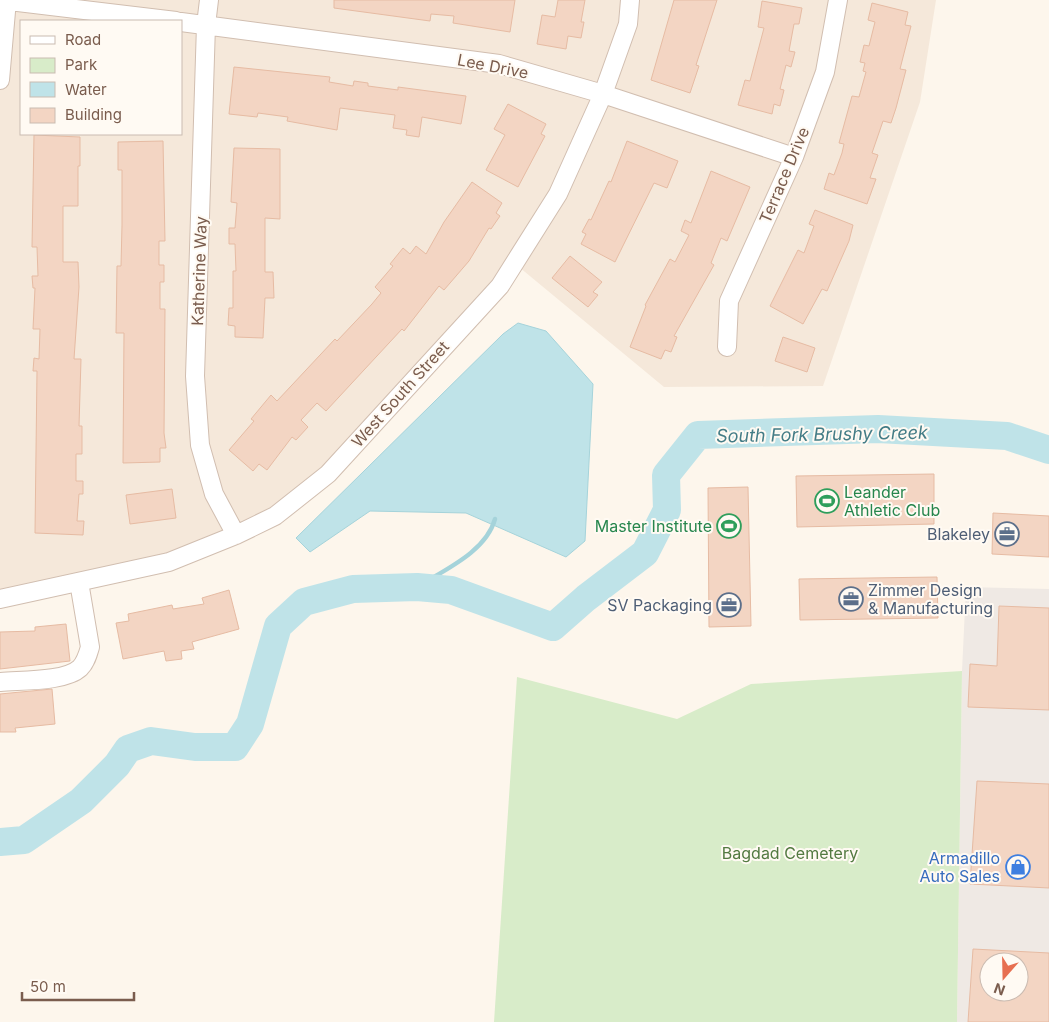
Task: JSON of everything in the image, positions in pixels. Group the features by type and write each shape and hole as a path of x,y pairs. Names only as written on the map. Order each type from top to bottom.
{"street":[{"path":"0,80 5,0 168,20"},
{"name":"Katherine Way","path":"209,0 206,25 195,376 200,445 214,494 236,535"},
{"name":"West South Street","path":"0,599 169,562 236,535 275,516 328,474 500,286 558,194 603,94 628,24 630,0"},
{"name":"Terrace Drive","path":"726,347 730,301 794,157 825,72 838,0"},
{"name":"Lee Drive","path":"182,22 499,64 603,94 794,157"},
{"path":"0,682 62,676 79,668 87,657 90,647 80,582"}],"shaded area":[{"path":"0,0 936,0 920,102 823,386 664,387 519,267 275,516 169,562 0,596"},
{"path":"966,587 1049,589 1049,1022 957,1022 962,671"}],"green space":[{"name":"Bagdad Cemetery","path":"962,671 957,1022 494,1022 517,677 677,719 751,684"}],"water":[{"path":"518,323 546,331 593,384 585,541 566,557 466,513 370,511 310,552 296,538 503,334"}],"building":[{"path":"334,0 515,0 510,32 453,23 454,16 431,14 430,21 334,8"},
{"path":"558,0 585,0 581,22 584,22 581,38 568,36 566,49 537,44 542,15 555,17"},
{"path":"674,0 717,0 696,65 699,66 690,93 651,80"},
{"path":"762,1 802,8 799,24 794,24 789,51 795,52 791,67 786,65 780,89 784,90 780,106 774,104 772,114 738,105 745,80 750,81 764,28 758,27"},
{"path":"872,3 908,12 905,25 911,26 900,69 906,70 896,108 891,123 883,121 872,153 878,155 870,178 876,179 867,204 824,189 829,173 834,175 842,153 844,144 839,143 852,96 859,97 866,72 863,71 865,63 860,62 864,45 869,46 875,22 868,20"},
{"path":"234,67 330,77 329,82 353,86 354,81 368,83 368,86 398,90 398,87 466,96 461,124 422,117 419,137 406,135 407,130 393,128 395,115 340,108 337,130 287,121 288,117 258,113 257,117 229,114"},
{"path":"508,104 546,124 541,134 545,136 518,187 486,170 505,135 494,129"},
{"path":"34,135 80,137 78,206 63,206 63,262 78,262 79,287 74,359 81,359 79,426 82,426 82,454 76,454 76,481 83,481 83,494 79,494 77,521 84,521 83,535 35,533 37,371 33,371 34,358 39,359 40,329 33,329 35,288 33,288 32,276 38,276 37,247 32,247"},
{"path":"163,141 165,241 159,241 159,265 164,265 164,282 160,282 160,309 165,309 164,433 166,448 160,448 160,462 123,463 124,333 116,333 117,266 121,266 122,225 122,170 118,170 118,142"},
{"path":"627,141 678,161 667,188 654,183 615,262 581,244 586,234 582,232 589,219 591,220 609,181 611,182"},
{"path":"234,148 280,149 280,219 265,218 265,272 273,272 274,298 265,298 263,338 235,337 235,326 228,325 229,308 233,308 233,271 236,271 235,244 229,244 229,228 235,228 237,203 231,202"},
{"path":"711,171 750,187 727,241 721,238 711,263 714,265 674,336 677,337 671,352 665,350 661,359 630,347 645,305 670,259 675,262 689,235 681,231 685,220 691,223"},
{"path":"472,182 502,203 496,213 500,216 491,229 489,228 469,261 444,290 439,286 404,331 402,329 326,411 317,403 301,420 308,427 296,440 292,437 267,470 259,464 253,471 229,450 254,421 251,419 271,395 277,401 335,339 337,341 372,304 381,293 375,287 393,266 390,264 403,248 410,254 416,246 426,254 444,222"},
{"path":"815,210 853,225 849,241 827,291 822,289 803,324 770,306 798,250 804,253 814,226 809,224"},
{"path":"570,256 602,282 593,292 598,295 588,307 552,278"},
{"path":"783,337 815,348 807,372 775,361"},
{"path":"934,474 934,524 797,527 796,476"},
{"path":"748,487 751,626 709,627 708,488"},
{"path":"172,489 176,518 130,524 126,495"},
{"path":"993,513 1049,516 1049,557 992,554"},
{"path":"937,577 938,618 800,620 799,579"},
{"path":"229,590 239,629 192,642 194,649 181,651 182,659 166,661 164,651 123,659 116,623 129,621 128,614 172,605 173,609 204,604 202,598"},
{"path":"999,606 1049,608 1049,710 968,707 970,664 997,666"},
{"path":"66,624 70,661 0,669 0,632 35,631 35,627"},
{"path":"52,689 55,724 15,728 16,732 0,732 0,694"},
{"path":"977,781 1049,784 1049,888 970,884"},
{"path":"973,949 1049,953 1049,1022 968,1022"}],"waterway":[{"name":"South Fork Brushy Creek","path":"0,842 24,840 81,801 117,765 128,749 151,741 195,747 235,747 250,724 278,626 304,602 353,589 417,587 451,590 553,627 586,598 645,553 667,510 666,475 698,435 878,429 1007,436 1049,450"},
{"path":"417,587 451,567 473,551 490,531 495,519"}],"place":[{"name":"Leander Athletic Club","path":"827,501"},
{"name":"Master Institute","path":"729,526"},
{"name":"Blakeley","path":"1007,534"},
{"name":"Zimmer Design & Manufacturing","path":"851,599"},
{"name":"SV Packaging","path":"729,605"},
{"name":"Armadillo Auto Sales","path":"1018,867"}]}
